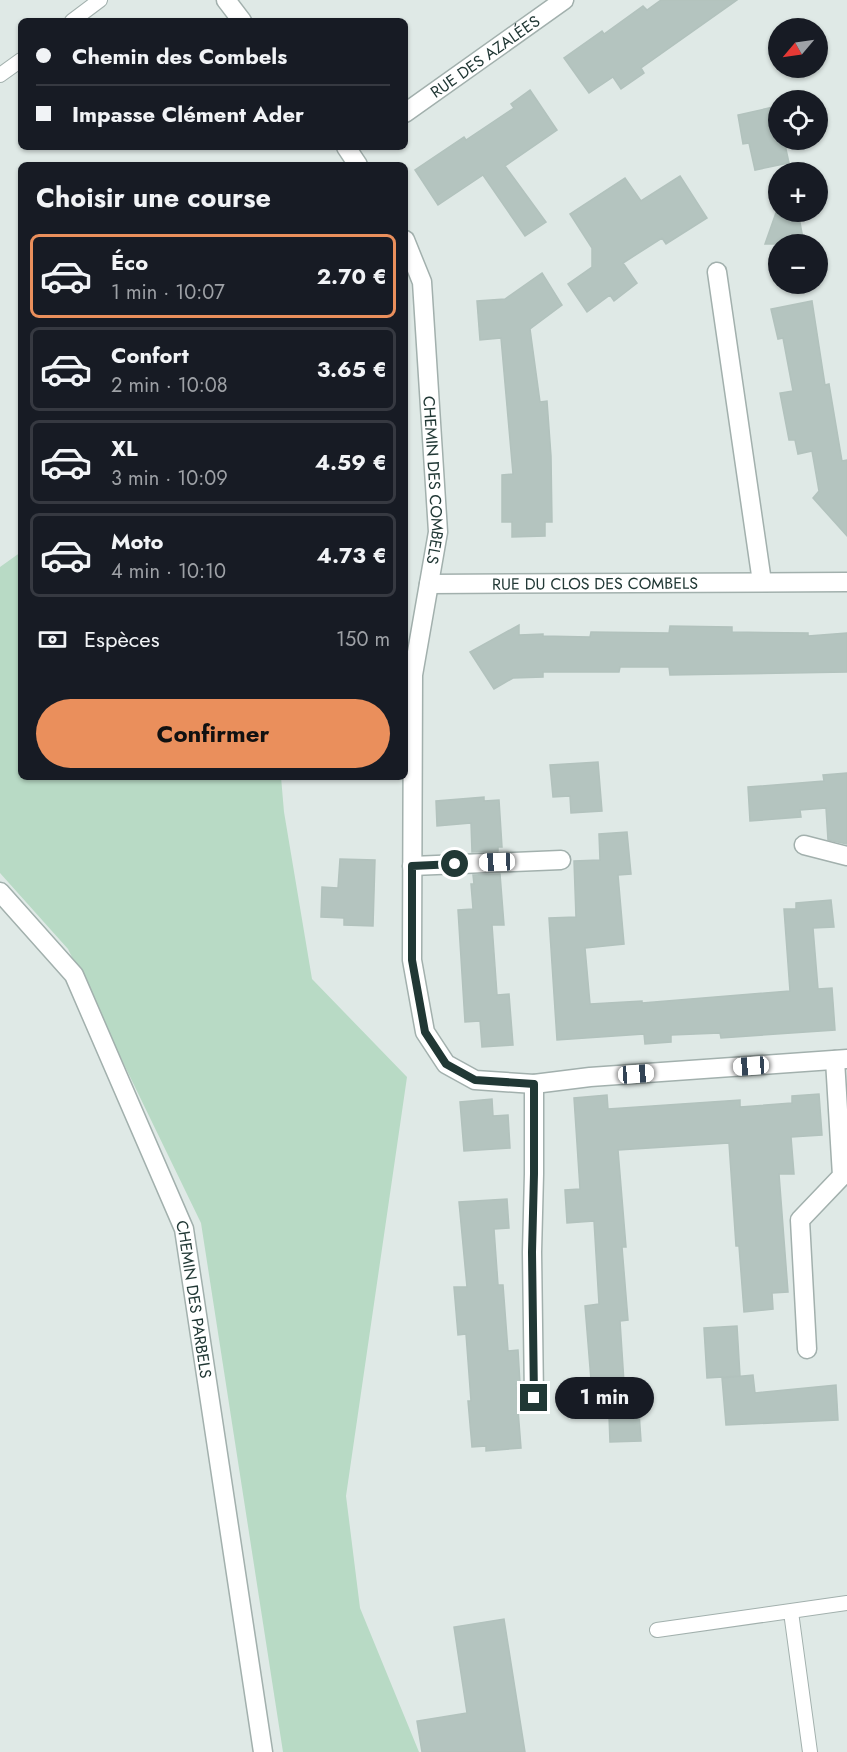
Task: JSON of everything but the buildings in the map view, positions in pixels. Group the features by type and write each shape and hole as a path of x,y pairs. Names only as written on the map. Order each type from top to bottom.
{"street":[{"path":"226,0 240,18"},
{"name":"RUE DES AZALÉES","path":"408,111 564,0"},
{"name":"CHEMIN DES COMBELS","path":"408,247 422,282 438,532 413,675 412,960 425,1032 446,1064 475,1080 534,1084"},
{"path":"717,273 762,582"},
{"name":"RUE DU CLOS DES COMBELS","path":"429,584 847,582"},
{"path":"804,845 847,856"},
{"path":"412,866 561,860"},
{"name":"CHEMIN DES PARBELS","path":"0,892 74,975 183,1229 263,1752"},
{"path":"534,1398 532,1252 534,1084 590,1077 841,1060 842,1176 800,1220 807,1349"}],"lane":[{"path":"76,18 100,0"},
{"path":"0,75 18,62"},
{"path":"657,1630 847,1603"},
{"path":"790,1612 810,1752"}],"green space":[{"path":"18,554 18,780 281,780 284,812 312,979 407,1077 346,1496 360,1608 419,1752 283,1752 201,1223 68,949 0,873 0,567"}],"route":[{"path":"455,864 412,866 412,960 425,1032 446,1064 475,1080 534,1084 532,1252 534,1398"}]}
